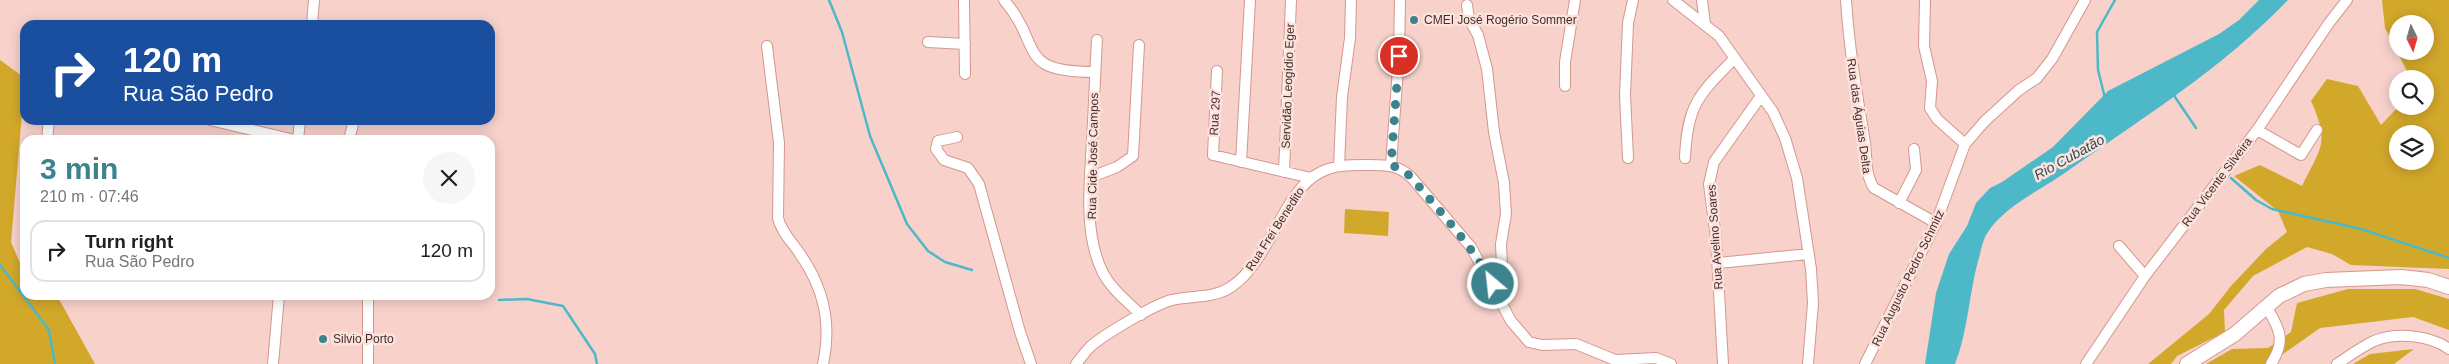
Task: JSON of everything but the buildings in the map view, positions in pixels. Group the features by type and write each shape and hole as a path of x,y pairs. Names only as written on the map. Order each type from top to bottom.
{"main road":[{"path":"2187,364 2235,334 2279,296 2294,288 2326,280 2410,277 2428,280 2449,287"}],"street":[{"path":"312,20 314,0"},
{"path":"964,0 965,74"},
{"path":"1004,0 1032,51 1042,63 1064,71 1096,72"},
{"path":"1250,0 1241,162 1311,178"},
{"name":"Servidão Leogídio Eger","path":"1284,172 1291,0"},
{"path":"1339,166 1342,97 1350,38 1351,0"},
{"path":"1400,0 1399,56 1391,165 1403,170 1411,177 1471,247 1521,335 1533,344 1576,344 1614,360 1650,358 1671,364"},
{"path":"1565,86 1566,62 1574,0"},
{"path":"1628,158 1625,94 1628,23 1633,0"},
{"path":"1673,0 1719,36 1783,131 1794,164 1809,254 1813,303 1808,364"},
{"path":"1702,0 1705,24"},
{"name":"Rua das Águias Delta","path":"1846,0 1849,52 1865,144 1868,180 1874,188 1936,223"},
{"path":"1925,0 1924,46 1932,82 1930,108 1936,119 1965,144"},
{"name":"Rua Augusto Pedro Schmitz","path":"1864,364 1936,223 1965,144 1985,121 2019,90 2036,78 2052,58 2085,0"},
{"name":"Rua Vicente Silveira","path":"2086,364 2145,276 2257,130 2329,23 2347,0"},
{"path":"1467,5 1469,20 1478,35 1487,69 1494,132 1504,183 1506,214 1501,244 1503,288 1501,299"},
{"name":"Rua Cide José Campos","path":"1097,40 1091,221 1099,264 1111,285 1141,315"},
{"path":"928,42 965,44"},
{"path":"1091,176 1122,165 1133,156 1139,45"},
{"path":"767,46 779,143 778,218 781,227 809,268 824,304 828,325 823,364"},
{"path":"1686,158 1687,128 1693,105 1707,86 1734,59"},
{"name":"Rua 297","path":"1217,71 1213,155 1241,162"},
{"name":"Rua Avelino Soares","path":"1723,364 1718,263 1709,184 1710,175 1717,156 1761,96"},
{"path":"232,125 275,135"},
{"path":"2257,130 2301,155 2317,130"},
{"path":"957,137 943,138 935,145 936,149 944,160 968,168 979,184 1020,332 1031,364"},
{"path":"1900,203 1916,170 1914,149"},
{"name":"Rua Frei Benedito","path":"1076,364 1090,347 1141,315 1168,301 1219,293 1239,281 1253,266 1299,190 1321,171 1339,166 1391,165"},
{"path":"2119,246 2145,276"},
{"path":"1718,263 1809,254"},
{"path":"273,364 279,300"},
{"path":"368,300 368,364"},
{"path":"2266,308 2278,326 2280,333 2278,353 2271,364"},
{"path":"2337,364 2365,345 2389,338 2430,340 2449,350"}],"shaded area":[{"path":"2382,0 2449,0 2449,269 2351,265 2332,254 2307,247 2253,276 2224,310 2225,332 2177,356 2171,364 2148,364 2209,314 2231,286 2266,249 2287,232 2278,211 2234,176 2260,165 2302,186 2318,153 2322,136 2317,115 2311,101 2327,79 2358,86 2381,125 2390,115 2434,115 2434,70 2406,70 2401,60 2434,60 2434,15 2389,15 2389,36 2385,28"},
{"path":"0,60 20,74 21,125 11,242 20,263 20,300 60,301 95,364 0,364"},
{"path":"1345,209 1389,212 1388,236 1344,233"},
{"path":"2348,289 2415,289 2449,299 2449,330 2413,317 2320,328 2269,364 2206,364 2232,349 2268,348 2291,332 2297,303"},
{"path":"2414,349 2394,364 2353,364 2370,354"}],"water":[{"name":"Rio Cubatão","path":"2259,0 2288,0 2237,48 2183,90 2069,170 2024,199 1994,224 1986,235 1983,244 1975,274 1963,339 1955,364 1925,364 1936,293 1949,254 1967,226 1976,203 1990,188 2002,182 2053,147 2108,91 2219,34 2239,20"}],"waterway":[{"path":"829,0 842,32 870,136 907,224 928,251 945,262 972,270"},
{"path":"2105,98 2098,70 2097,32 2115,0"},
{"path":"2173,94 2196,128"},
{"path":"2231,178 2256,200 2272,209 2361,229 2449,258"},
{"path":"0,265 20,292"},
{"path":"499,300 527,299 563,306 595,354 597,364"},
{"path":"26,300 49,330 55,364"}],"place":[{"name":"CMEI José Rogério Sommer","path":"1414,20"},
{"name":"Silvio Porto","path":"323,339"}],"route":[{"path":"1399,56 1396,82 1394,146 1391,165 1403,170 1411,177 1463,237 1479,259 1493,284"}]}
